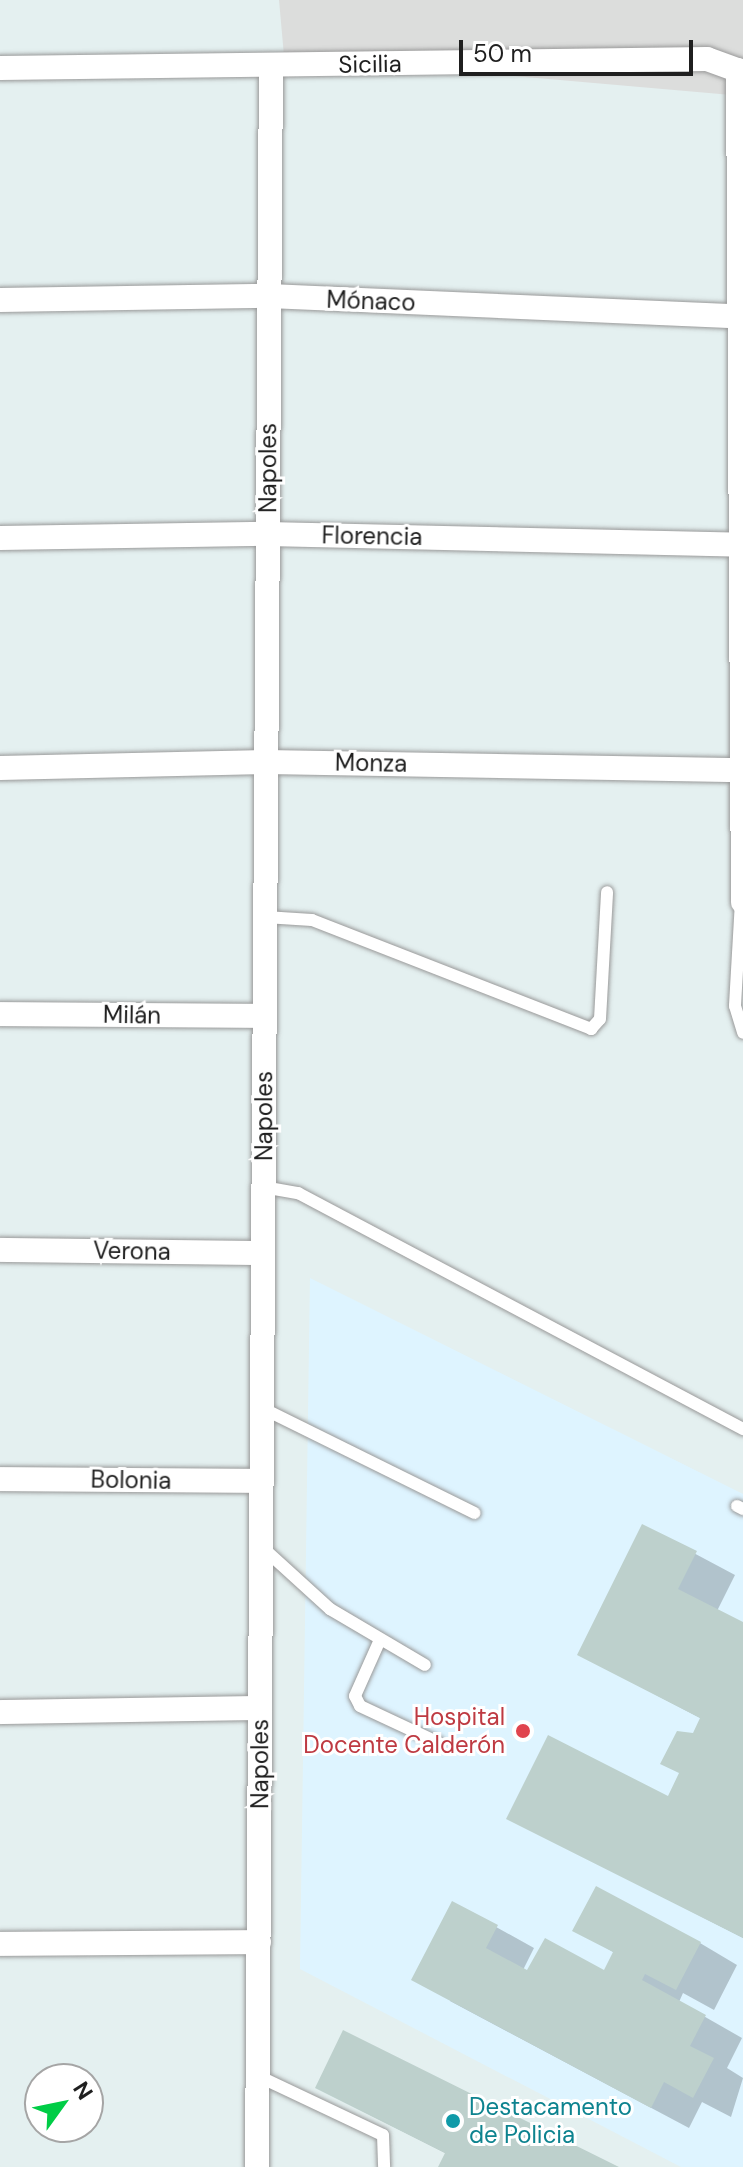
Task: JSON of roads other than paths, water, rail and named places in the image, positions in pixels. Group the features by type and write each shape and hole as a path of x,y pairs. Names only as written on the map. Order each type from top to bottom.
{"street":[{"name":"Sicilia","path":"0,68 707,59 740,71"},
{"name":"Napoles","path":"257,2167 271,66"},
{"path":"740,71 742,902"},
{"name":"Mónaco","path":"0,300 269,296 741,317"},
{"name":"Florencia","path":"0,538 267,534 741,545"},
{"name":"Monza","path":"0,768 266,762 741,770"},
{"name":"Milán","path":"0,1014 264,1016"},
{"name":"Verona","path":"0,1250 263,1253"},
{"name":"Bolonia","path":"0,1479 261,1481"},
{"path":"0,1712 260,1708"},
{"path":"0,1944 259,1942"}],"lane":[{"path":"265,917 312,920 591,1029 600,1019 607,892"},
{"path":"742,902 735,1006 743,1033"},
{"path":"263,1187 298,1193 743,1429"},
{"path":"262,1408 474,1513"},
{"path":"261,1546 330,1609 379,1642 425,1665"},
{"path":"379,1642 355,1696 360,1706 439,1743"},
{"path":"258,2076 383,2135 384,2167"}],"place":[{"name":"Hospital Docente Calderón","path":"523,1731"},
{"name":"Destacamento de Policia","path":"453,2121"}]}
